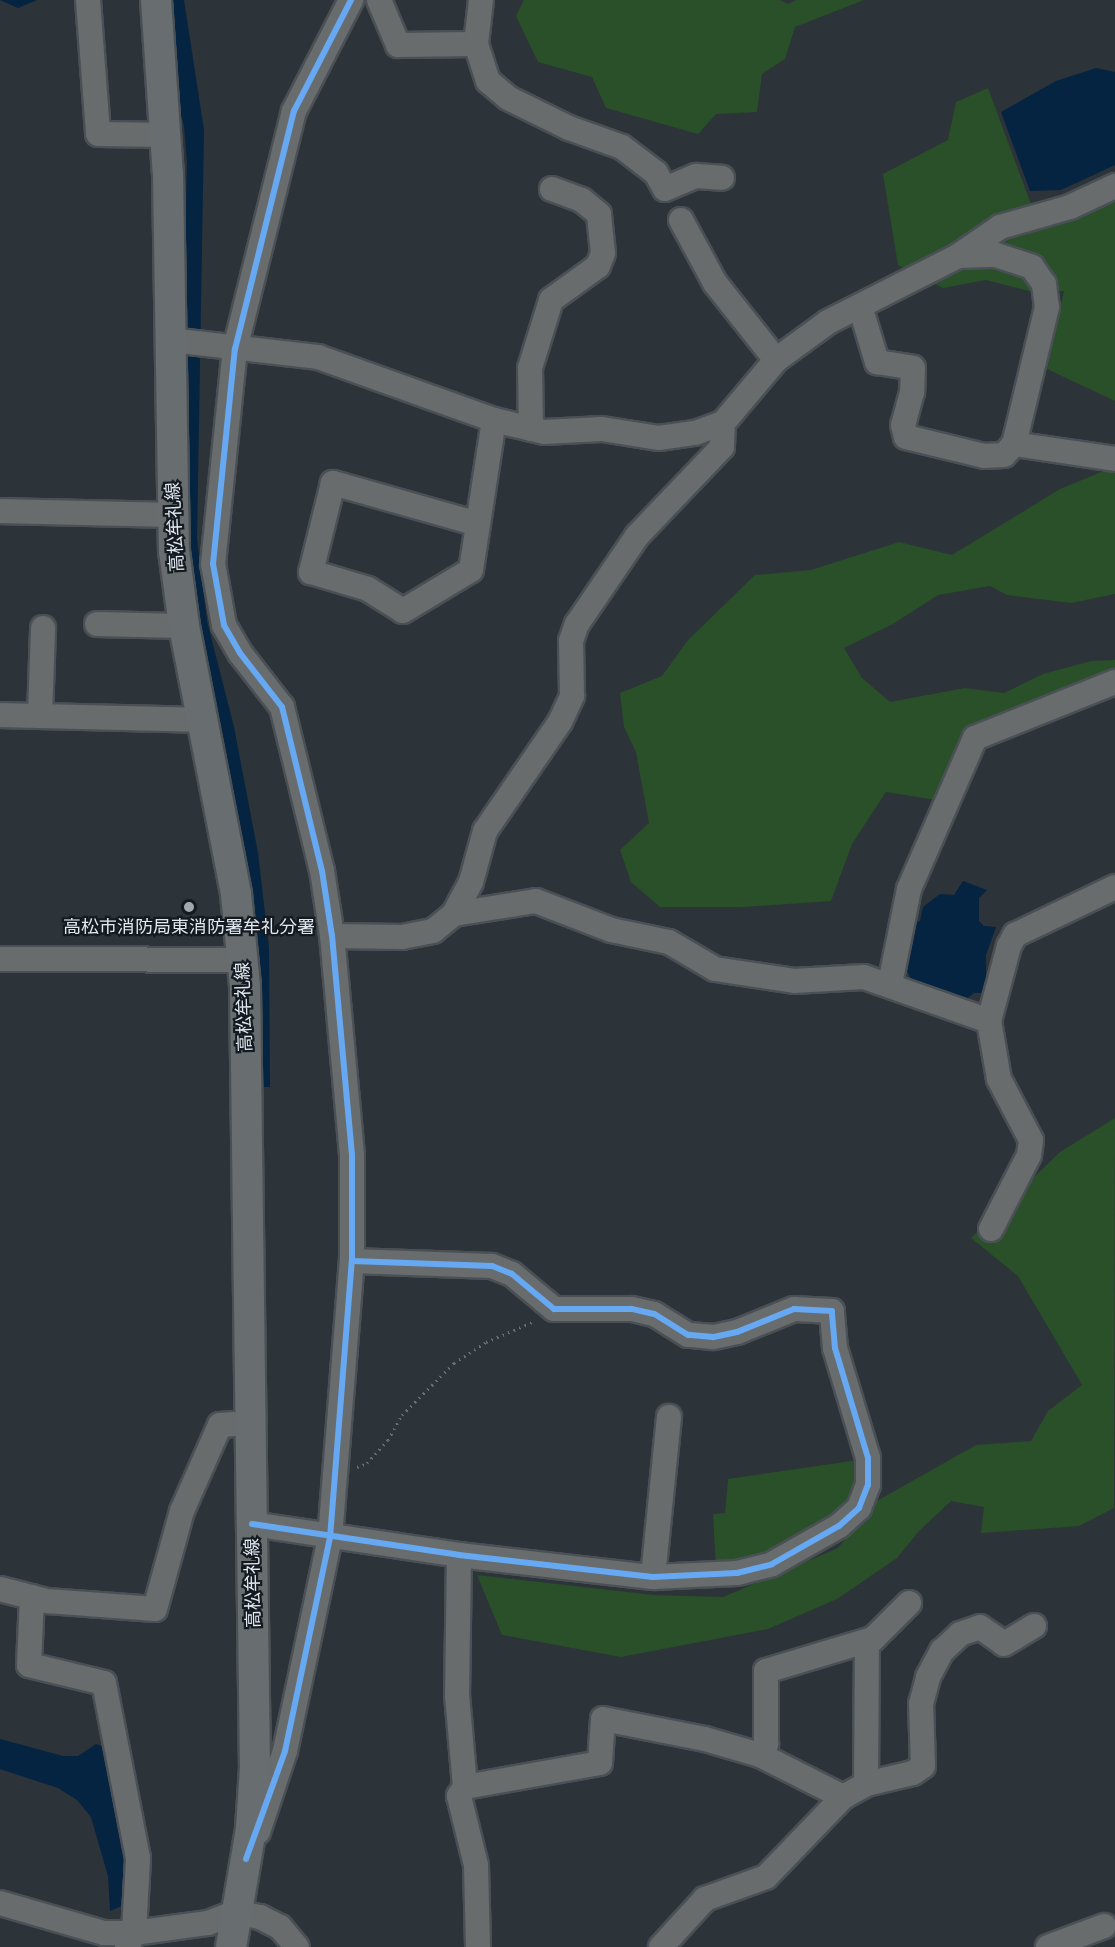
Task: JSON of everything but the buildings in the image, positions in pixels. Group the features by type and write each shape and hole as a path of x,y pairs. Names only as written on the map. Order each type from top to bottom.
{"main road":[{"name":"高松牟礼線","path":"156,0 166,135 172,514 184,626 205,720 237,894 243,960 255,1768 246,1859 231,1947"}],"street":[{"path":"88,0 98,134 166,135"},
{"path":"246,1859 260,1829 285,1751 330,1538 352,1261 352,1155 332,936 322,871 282,706 240,653 224,624 216,596 213,564 236,349 294,111 351,0"},
{"path":"379,0 398,45 476,44"},
{"path":"481,0 476,44 488,81 508,98 569,128 622,147 656,173 665,189 696,176 722,178"},
{"path":"171,340 318,357 494,420 531,429 602,429 659,438 695,433 723,423 776,360 828,322 958,256 1000,227 1070,207 1115,186"},
{"path":"531,429 530,368 550,300 598,266 603,253 599,214 582,200 552,189"},
{"path":"681,220 715,284 776,360"},
{"path":"860,306 877,362 913,368 912,392 903,425 906,437 984,456 1004,455 1014,444 1047,307 1044,284 1032,267 996,255 958,256"},
{"path":"478,524 333,483 311,572 368,589 403,611 471,570 494,420"},
{"path":"332,936 402,937 433,931 454,914 471,882 484,831 560,722 572,696 571,641 577,624 637,536 722,447 723,423"},
{"path":"1014,444 1115,459"},
{"path":"0,511 172,514"},
{"path":"97,624 184,626"},
{"path":"40,716 43,628"},
{"path":"890,984 909,889 975,738 1115,681"},
{"path":"0,715 205,720"},
{"path":"990,1229 1029,1155 1031,1140 999,1079 989,1021 1009,946 1015,935 1115,887"},
{"path":"454,914 536,901 611,930 669,942 715,969 794,981 838,976 890,984 989,1021"},
{"path":"0,959 243,960"},
{"path":"252,1524 330,1538 459,1556 653,1576 737,1574 772,1564 839,1526 859,1508 868,1485 868,1458 836,1348 832,1311 794,1309 737,1332 712,1337 688,1335 654,1314 632,1309 554,1310 512,1274 492,1266 352,1261"},
{"path":"653,1576 669,1417"},
{"path":"0,1589 32,1597 155,1610 182,1511 220,1425 249,1423"},
{"path":"459,1556 457,1695 465,1786 459,1796 476,1865 478,1947"},
{"path":"32,1597 29,1665 104,1683 138,1858 131,1940"},
{"path":"760,1755 766,1744 766,1671 867,1641 909,1603"},
{"path":"661,1947 705,1899 766,1877 843,1797 866,1784 914,1773 923,1766 921,1704 928,1677 942,1652 960,1634 980,1627 1004,1644 1034,1626"},
{"path":"866,1784 867,1641"},
{"path":"465,1786 600,1763 603,1719 705,1739 760,1755 843,1797"},
{"path":"0,1903 83,1937 131,1940 208,1923 236,1912 260,1917 280,1927 297,1947"},
{"path":"1048,1947 1105,1930"}],"path":[{"path":"335,1474 367,1463 388,1440 402,1415 454,1363 486,1342 522,1330 554,1310"}],"green space":[{"path":"524,0 780,0 788,4 796,0 864,0 795,27 785,59 762,74 757,112 716,114 698,134 606,108 592,77 538,62 516,16"},
{"path":"988,88 1039,226 1115,200 1115,401 1047,369 1064,291 1029,291 986,280 943,288 898,265 883,174 948,140 956,102"},
{"path":"1106,470 1115,470 1115,594 1071,603 1007,595 990,586 938,595 893,624 844,648 862,678 890,702 965,688 1004,693 1043,674 1091,661 1115,660 1115,668 1012,716 936,800 886,792 852,844 831,901 743,907 660,907 631,882 620,850 649,823 636,752 624,727 620,693 662,676 688,640 755,575 811,570 899,542 952,555 1060,489"},
{"path":"1115,1118 1114,1508 1079,1526 981,1533 984,1507 951,1501 919,1531 897,1558 837,1599 768,1629 621,1657 502,1635 477,1575 654,1595 723,1597 838,1548 875,1502 976,1445 1031,1441 1048,1411 1082,1385 1018,1276 971,1238 1060,1152"},
{"path":"865,1459 859,1508 772,1564 716,1571 713,1514 725,1513 728,1479"}],"water":[{"path":"0,0 37,0 18,8"},
{"path":"164,0 184,0 204,130 197,539 207,621 234,727 258,853 269,948 270,1087 257,1087 187,583 183,344 187,162 184,126 168,67"},
{"path":"1096,68 1115,72 1115,165 1061,190 1030,191 1001,112 1056,81"},
{"path":"963,881 987,890 979,898 979,921 984,926 996,927 986,955 984,993 974,993 965,1000 921,987 911,979 903,962 911,925 920,921 923,907 940,894 954,895"},
{"path":"0,1739 63,1756 78,1756 96,1744 112,1750 131,1851 126,1904 110,1911 108,1876 91,1817 77,1800 58,1788 0,1769"}],"cycle path":[{"path":"246,1859 285,1751 330,1538 352,1261 352,1155 332,936 322,871 282,707 240,653 224,625 213,564 235,349 294,111 351,0"},
{"path":"252,1524 459,1555 653,1577 737,1573 772,1564 839,1526 859,1508 868,1485 868,1458 835,1348 832,1311 794,1309 737,1332 713,1337 688,1335 654,1314 632,1309 554,1309 512,1274 492,1266 352,1261"}],"place":[{"name":"高松市消防局東消防署牟礼分署","path":"189,907"}]}
